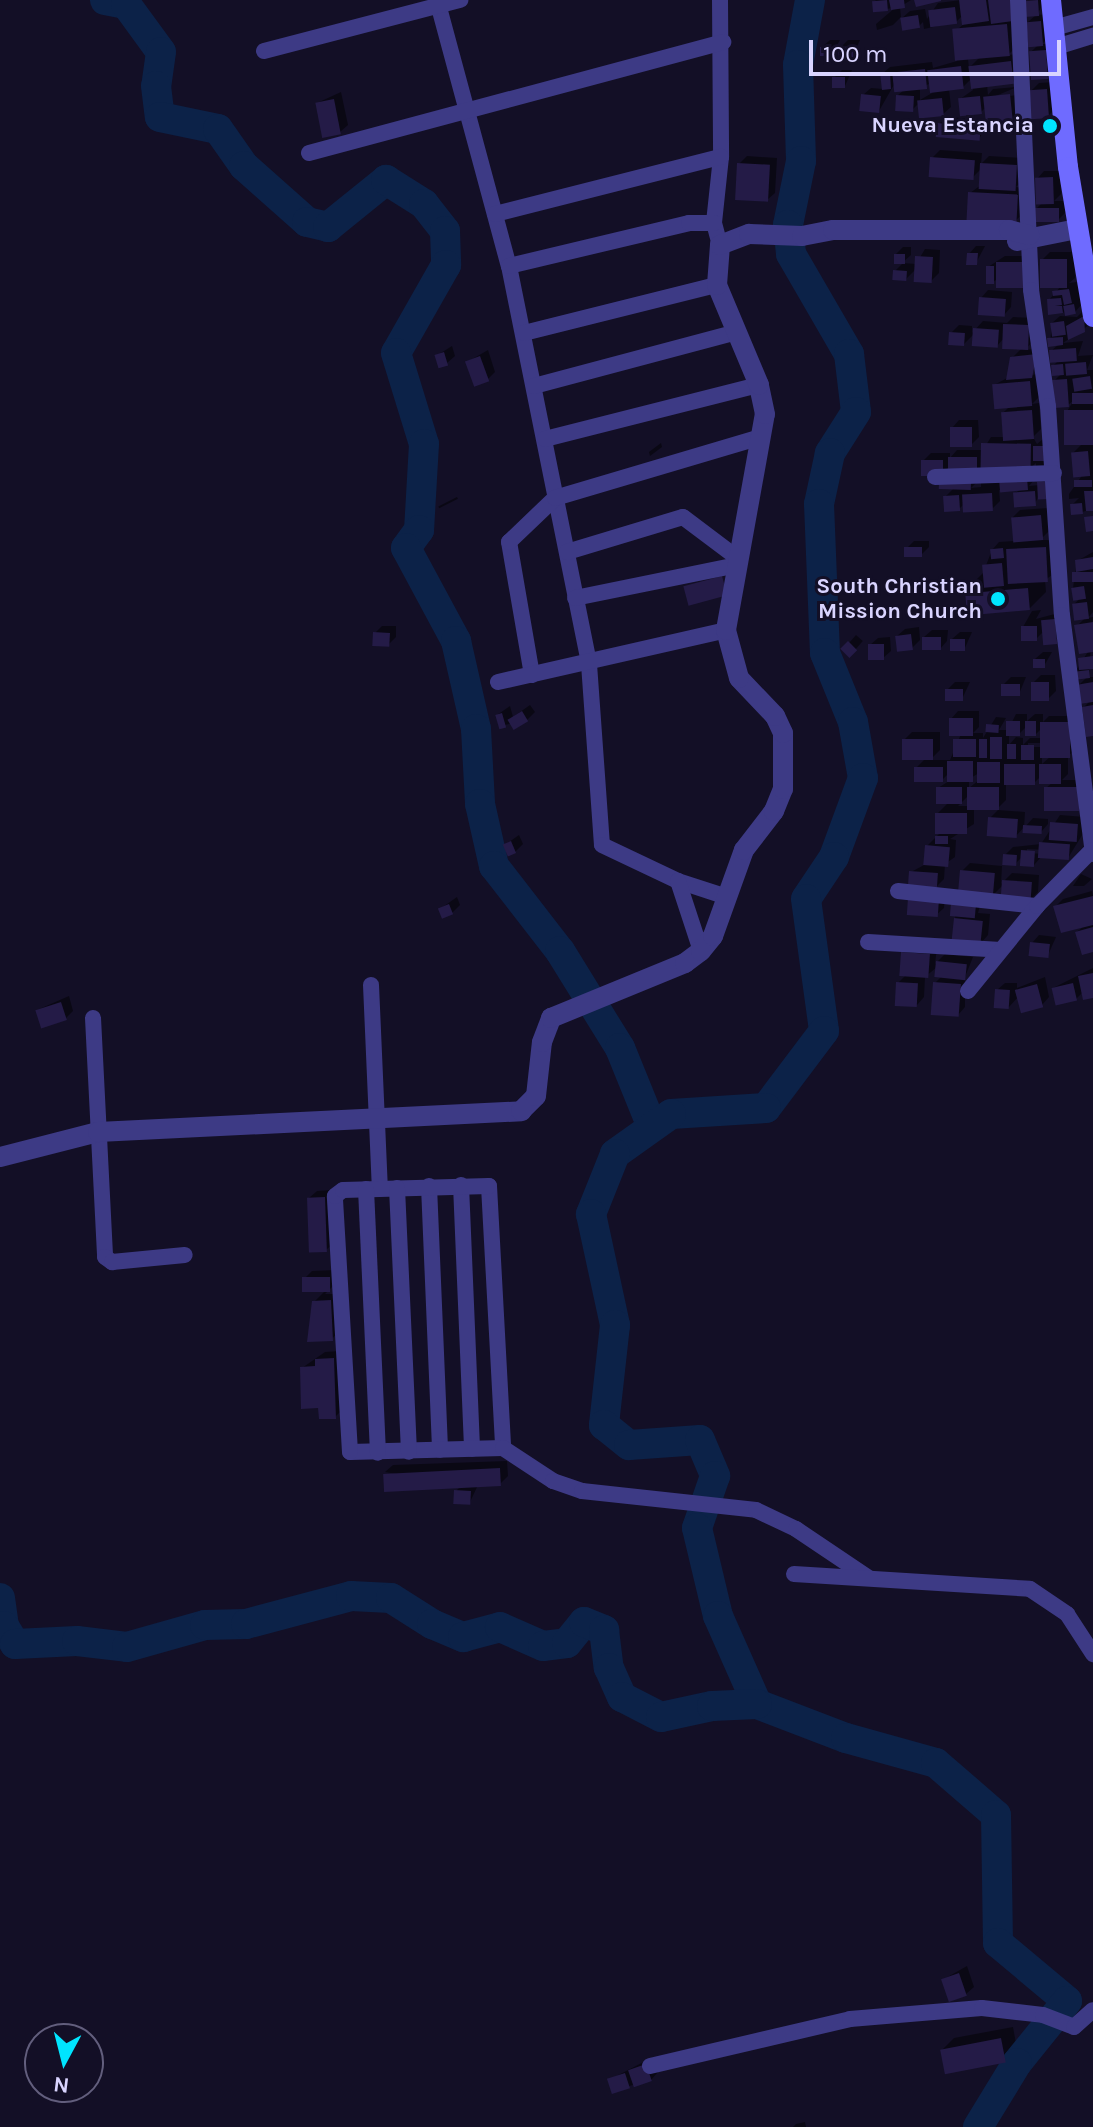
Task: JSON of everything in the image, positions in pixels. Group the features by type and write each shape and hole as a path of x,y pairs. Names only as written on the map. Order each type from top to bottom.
{"main road":[{"path":"1051,0 1077,229 1093,317"}],"street":[{"path":"264,51 438,3 460,0"},
{"path":"0,1157 98,1132 521,1111 536,1096 542,1042 551,1018 685,963 701,951 713,936 724,896 744,850 774,811 783,789 783,733 775,716 739,678 726,630 758,438 765,414 759,385 717,285 720,245 714,223 721,157 723,42 720,0"},
{"path":"968,991 1037,906 1092,852 1085,747 1062,615 1054,473 1031,290 1018,0"},
{"path":"438,3 509,266 589,664 602,845 678,881 724,896"},
{"path":"1055,38 1093,17"},
{"path":"1055,38 1093,36"},
{"path":"309,153 723,42"},
{"path":"495,214 721,157"},
{"path":"509,266 689,223 714,223"},
{"path":"720,245 740,235 802,236 833,243 1013,243 1029,235 1077,229"},
{"path":"524,333 717,285"},
{"path":"534,386 737,332"},
{"path":"545,439 759,385"},
{"path":"532,675 508,545 555,498 758,438"},
{"path":"935,477 1054,473"},
{"path":"567,552 683,517 738,562"},
{"path":"575,598 738,562"},
{"path":"498,682 589,664 726,630"},
{"path":"678,881 701,951"},
{"path":"898,891 1037,906"},
{"path":"868,942 1001,950"},
{"path":"371,985 381,1189 409,1452"},
{"path":"93,1018 105,1257 112,1262 185,1255"},
{"path":"461,1185 472,1449"},
{"path":"503,1448 490,1188 461,1185 340,1191 335,1199 347,1446 353,1454 503,1448 567,1487 719,1504 783,1521 869,1578"},
{"path":"429,1186 440,1450"},
{"path":"378,1453 381,1189"},
{"path":"794,1574 1030,1589 1067,1614 1093,1654"},
{"path":"650,2066 850,2019 982,2008 1043,2015 1074,2027 1093,2010"}],"building":[{"path":"887,0 888,11 873,12 872,1"},
{"path":"889,0 904,0 905,8 891,10"},
{"path":"914,0 941,0 941,1 916,7"},
{"path":"959,0 986,0 989,21 962,25"},
{"path":"988,0 1011,0 1013,21 991,24"},
{"path":"1038,0 1039,16 1024,17 1023,1"},
{"path":"955,7 957,24 930,27 928,10"},
{"path":"918,15 920,28 902,31 900,18"},
{"path":"1041,21 1043,46 1028,47 1026,22"},
{"path":"1007,24 1010,56 955,61 952,29"},
{"path":"853,46 854,57 839,58 838,47"},
{"path":"820,47 833,47 833,56 820,56"},
{"path":"1046,50 1048,79 1031,80 1029,51"},
{"path":"1011,61 1014,84 971,89 968,66"},
{"path":"961,66 964,89 930,93 927,70"},
{"path":"925,69 927,89 894,92 892,72"},
{"path":"880,73 890,73 891,89 882,90"},
{"path":"832,77 845,77 845,88 832,88"},
{"path":"1047,89 1049,118 1031,119 1029,90"},
{"path":"861,94 881,96 879,113 859,111"},
{"path":"1010,94 1013,124 986,127 983,97"},
{"path":"896,95 914,96 913,112 895,111"},
{"path":"980,96 982,114 960,116 958,98"},
{"path":"942,98 944,116 919,119 917,101"},
{"path":"334,99 341,134 322,138 315,103"},
{"path":"937,123 981,127 980,141 936,137"},
{"path":"930,157 975,160 973,180 929,177"},
{"path":"737,163 770,165 768,202 735,200"},
{"path":"980,163 1017,165 1016,191 979,189"},
{"path":"1053,177 1054,204 1036,205 1035,178"},
{"path":"968,192 1018,195 1016,223 967,220"},
{"path":"1034,208 1059,208 1059,222 1034,222"},
{"path":"967,253 978,253 977,265 966,265"},
{"path":"894,254 905,254 905,264 894,264"},
{"path":"915,256 933,257 932,283 914,282"},
{"path":"1040,259 1067,259 1067,288 1040,288"},
{"path":"996,262 1026,262 1026,288 996,288"},
{"path":"986,266 994,266 994,284 986,284"},
{"path":"893,270 907,271 906,281 892,280"},
{"path":"1069,289 1072,303 1064,305 1062,295 1053,296 1052,291"},
{"path":"979,297 1006,299 1005,317 978,315"},
{"path":"1061,298 1062,305 1055,306 1062,306 1063,313 1048,315 1047,299"},
{"path":"1074,304 1076,314 1065,316 1063,306"},
{"path":"1084,316 1085,332 1068,340 1066,326"},
{"path":"1064,321 1066,335 1052,337 1050,323"},
{"path":"1003,324 1029,325 1028,350 1002,349"},
{"path":"973,328 999,330 998,348 972,346"},
{"path":"949,332 965,333 964,346 948,345"},
{"path":"1063,337 1063,345 1048,347 1047,338"},
{"path":"1076,348 1077,361 1050,363 1049,350"},
{"path":"444,352 448,365 439,368 434,355"},
{"path":"1037,354 1032,378 1006,380 1010,357"},
{"path":"480,356 489,381 474,387 465,361"},
{"path":"1086,362 1087,374 1066,376 1065,364"},
{"path":"1063,364 1064,375 1052,376 1051,365"},
{"path":"1090,376 1092,389 1074,392 1072,379"},
{"path":"1067,379 1069,407 1054,408 1052,380"},
{"path":"1030,381 1032,406 994,409 992,384"},
{"path":"1072,393 1093,393 1093,404 1072,404"},
{"path":"1032,410 1034,439 1003,441 1001,412"},
{"path":"1064,410 1093,410 1093,445 1064,445"},
{"path":"950,427 972,427 972,447 950,447"},
{"path":"981,443 1031,444 1031,472 981,471"},
{"path":"1033,446 1051,446 1051,461 1033,461"},
{"path":"1088,451 1090,476 1073,477 1071,452"},
{"path":"948,457 977,457 977,475 948,475"},
{"path":"921,460 943,460 943,476 921,476"},
{"path":"1027,478 1028,490 1000,492 999,480"},
{"path":"1074,480 1092,480 1092,487 1074,487"},
{"path":"1049,481 1050,499 1038,500 1037,482"},
{"path":"939,482 971,483 971,490 939,489"},
{"path":"1035,491 1036,506 1014,507 1013,493"},
{"path":"1084,491 1093,491 1093,511 1086,511"},
{"path":"992,493 993,511 963,513 962,495"},
{"path":"959,495 960,511 944,512 943,496"},
{"path":"1082,503 1083,514 1071,515 1070,504"},
{"path":"1041,515 1043,540 1013,543 1011,518"},
{"path":"1093,516 1093,531 1086,532 1084,517"},
{"path":"904,547 922,547 922,557 904,557"},
{"path":"1046,547 1048,582 1008,584 1006,549"},
{"path":"1003,548 1004,558 991,559 990,549"},
{"path":"1093,557 1093,569 1076,572 1075,560"},
{"path":"1002,563 1004,586 984,588 982,565"},
{"path":"1072,572 1093,572 1093,582 1072,582"},
{"path":"722,576 727,595 689,606 683,586"},
{"path":"1084,586 1086,599 1073,601 1071,588"},
{"name":"South Christian Mission Church","path":"1028,588 1030,610 967,615 965,593"},
{"path":"1087,602 1089,619 1074,621 1072,604"},
{"path":"1055,619 1057,644 1043,645 1041,620"},
{"path":"1093,622 1093,652 1079,654 1074,625"},
{"path":"1021,626 1037,626 1037,641 1021,641"},
{"path":"373,632 390,633 389,647 372,646"},
{"path":"911,634 913,650 897,652 895,636"},
{"path":"922,637 941,637 941,650 922,650"},
{"path":"950,639 965,639 965,651 950,651"},
{"path":"848,641 857,650 849,658 840,649"},
{"path":"868,644 884,644 884,660 868,660"},
{"path":"1093,656 1093,669 1079,670 1078,658"},
{"path":"1033,659 1045,659 1045,668 1033,668"},
{"path":"1089,670 1090,678 1073,680 1072,672"},
{"path":"1031,682 1049,682 1049,701 1031,701"},
{"path":"1093,682 1093,702 1079,704 1076,685"},
{"path":"1001,684 1020,684 1020,696 1001,696"},
{"path":"945,689 963,689 963,701 945,701"},
{"path":"1093,705 1093,736 1086,737 1082,707"},
{"path":"522,711 528,721 514,730 507,720"},
{"path":"502,713 506,727 499,729 495,715"},
{"path":"949,718 973,718 973,736 949,736"},
{"path":"1006,721 1020,721 1020,736 1006,736"},
{"path":"1025,721 1036,721 1036,736 1025,736"},
{"path":"1040,722 1070,722 1070,758 1040,758"},
{"path":"986,724 999,725 998,733 985,732"},
{"path":"990,737 1002,737 1002,759 990,759"},
{"path":"902,739 933,739 933,760 902,760"},
{"path":"953,739 976,739 976,757 953,757"},
{"path":"979,739 987,739 987,758 979,758"},
{"path":"1007,744 1016,744 1016,759 1007,759"},
{"path":"1021,745 1034,745 1034,760 1021,760"},
{"path":"947,761 973,761 973,782 947,782"},
{"path":"977,762 1000,762 1000,783 977,783"},
{"path":"1004,764 1035,764 1035,785 1004,785"},
{"path":"1039,764 1061,764 1061,784 1039,784"},
{"path":"914,767 943,767 943,782 914,782"},
{"path":"936,787 962,787 962,804 936,804"},
{"path":"967,787 999,787 999,810 967,810"},
{"path":"1044,787 1079,787 1079,811 1044,811"},
{"path":"935,813 967,813 967,834 935,834"},
{"path":"988,817 1018,819 1017,838 987,836"},
{"path":"1050,822 1078,824 1077,842 1049,840"},
{"path":"1023,825 1042,826 1042,834 1023,833"},
{"path":"935,836 948,836 948,844 935,844"},
{"path":"511,841 516,853 508,856 503,845"},
{"path":"1039,842 1070,844 1069,860 1038,858"},
{"path":"925,845 950,847 948,867 923,865"},
{"path":"1021,850 1035,851 1034,867 1020,866"},
{"path":"1003,854 1017,855 1016,866 1002,865"},
{"path":"960,870 995,873 993,898 958,895"},
{"path":"909,871 938,873 937,888 908,886"},
{"path":"1002,880 1032,882 1031,902 1001,900"},
{"path":"1093,896 1093,925 1061,933 1053,906"},
{"path":"908,898 939,900 938,917 907,915"},
{"path":"951,903 976,905 975,918 950,916"},
{"path":"449,904 453,914 442,919 438,908"},
{"path":"954,918 983,921 980,945 951,942"},
{"path":"1093,927 1093,952 1082,955 1075,932"},
{"path":"1030,942 1050,944 1048,958 1029,956"},
{"path":"901,952 930,954 928,978 899,976"},
{"path":"936,961 967,964 965,980 934,977"},
{"path":"1093,973 1093,998 1083,1000 1078,976"},
{"path":"896,982 918,983 917,1007 895,1006"},
{"path":"933,982 961,984 959,1017 931,1015"},
{"path":"1073,983 1077,1001 1056,1005 1052,988"},
{"path":"1037,984 1043,1007 1021,1013 1015,990"},
{"path":"995,989 1010,990 1009,1009 994,1008"},
{"path":"61,1002 67,1020 41,1028 35,1010"},
{"path":"325,1197 327,1252 309,1253 307,1198"},
{"path":"302,1277 330,1277 330,1292 302,1292"},
{"path":"331,1300 333,1341 307,1342 312,1301"},
{"path":"334,1358 336,1419 319,1419 318,1408 301,1409 300,1367 315,1366 315,1359"},
{"path":"500,1468 501,1486 384,1492 383,1474"},
{"path":"454,1490 471,1491 470,1505 453,1504"},
{"path":"959,1973 967,1996 949,2002 941,1979"},
{"path":"1001,2038 1006,2063 945,2074 940,2050"},
{"path":"646,2064 652,2081 634,2087 628,2070"},
{"path":"625,2073 630,2088 612,2094 607,2079"}],"waterway":[{"path":"105,0 126,4 161,52 156,86 160,117 218,129 244,166 307,222 328,227 386,180 424,204 445,231 446,265 396,353 424,444 419,530 406,548 456,641 476,729 480,804 494,866 560,951 620,1048 652,1127"},
{"path":"810,0 798,65 801,161 788,225 791,254 849,354 856,412 830,453 819,504 825,653 853,722 863,778 834,857 806,899 824,1031 766,1108 671,1114 615,1154 591,1214 615,1325 604,1425 629,1445 700,1440 715,1476 697,1528 718,1616 757,1704 846,1738 936,1763 996,1815 998,1943 1067,2001 1017,2063 978,2127"},
{"path":"0,1598 4,1626 15,1644 77,1641 127,1647 205,1625 246,1624 351,1596 391,1598 432,1624 463,1637 500,1627 543,1646 567,1643 584,1622 604,1630 609,1668 622,1697 661,1717 712,1706 757,1704"}],"place":[{"name":"Nueva Estancia","path":"1050,126"},
{"name":"South Christian Mission Church","path":"998,599"}]}
